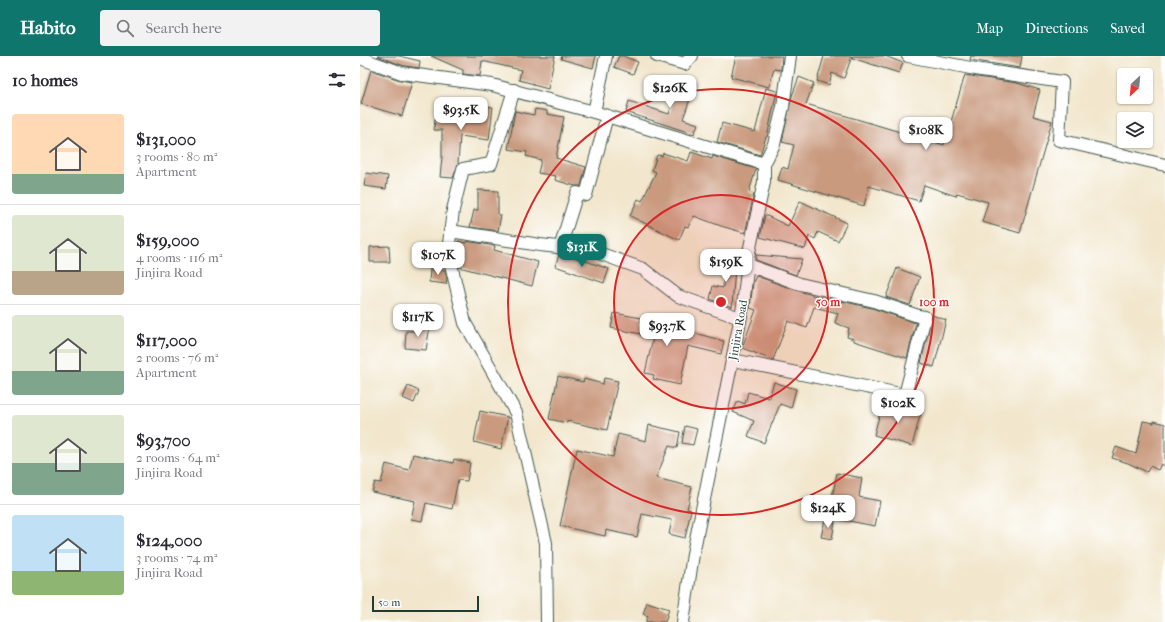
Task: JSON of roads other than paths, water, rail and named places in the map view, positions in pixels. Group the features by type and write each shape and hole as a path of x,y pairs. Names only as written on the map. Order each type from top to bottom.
{"street":[{"path":"594,112 606,56"},
{"path":"657,56 685,64 692,56"},
{"path":"360,58 402,73 492,85 514,90 594,112 764,164 774,144 783,107 790,56"},
{"path":"908,56 981,70 1062,82 1059,140 1165,165"},
{"path":"514,90 491,164 463,169 453,210 448,252 465,323 516,413 546,543 547,622"},
{"path":"560,248 577,193 586,195 607,116"},
{"name":"Jinjira Road","path":"683,622 693,554 733,360 748,265 764,182 764,164"},
{"path":"450,231 560,248 593,251 643,269 678,296 740,318"},
{"path":"733,360 905,395 925,317 874,301 800,284 748,265"}]}
